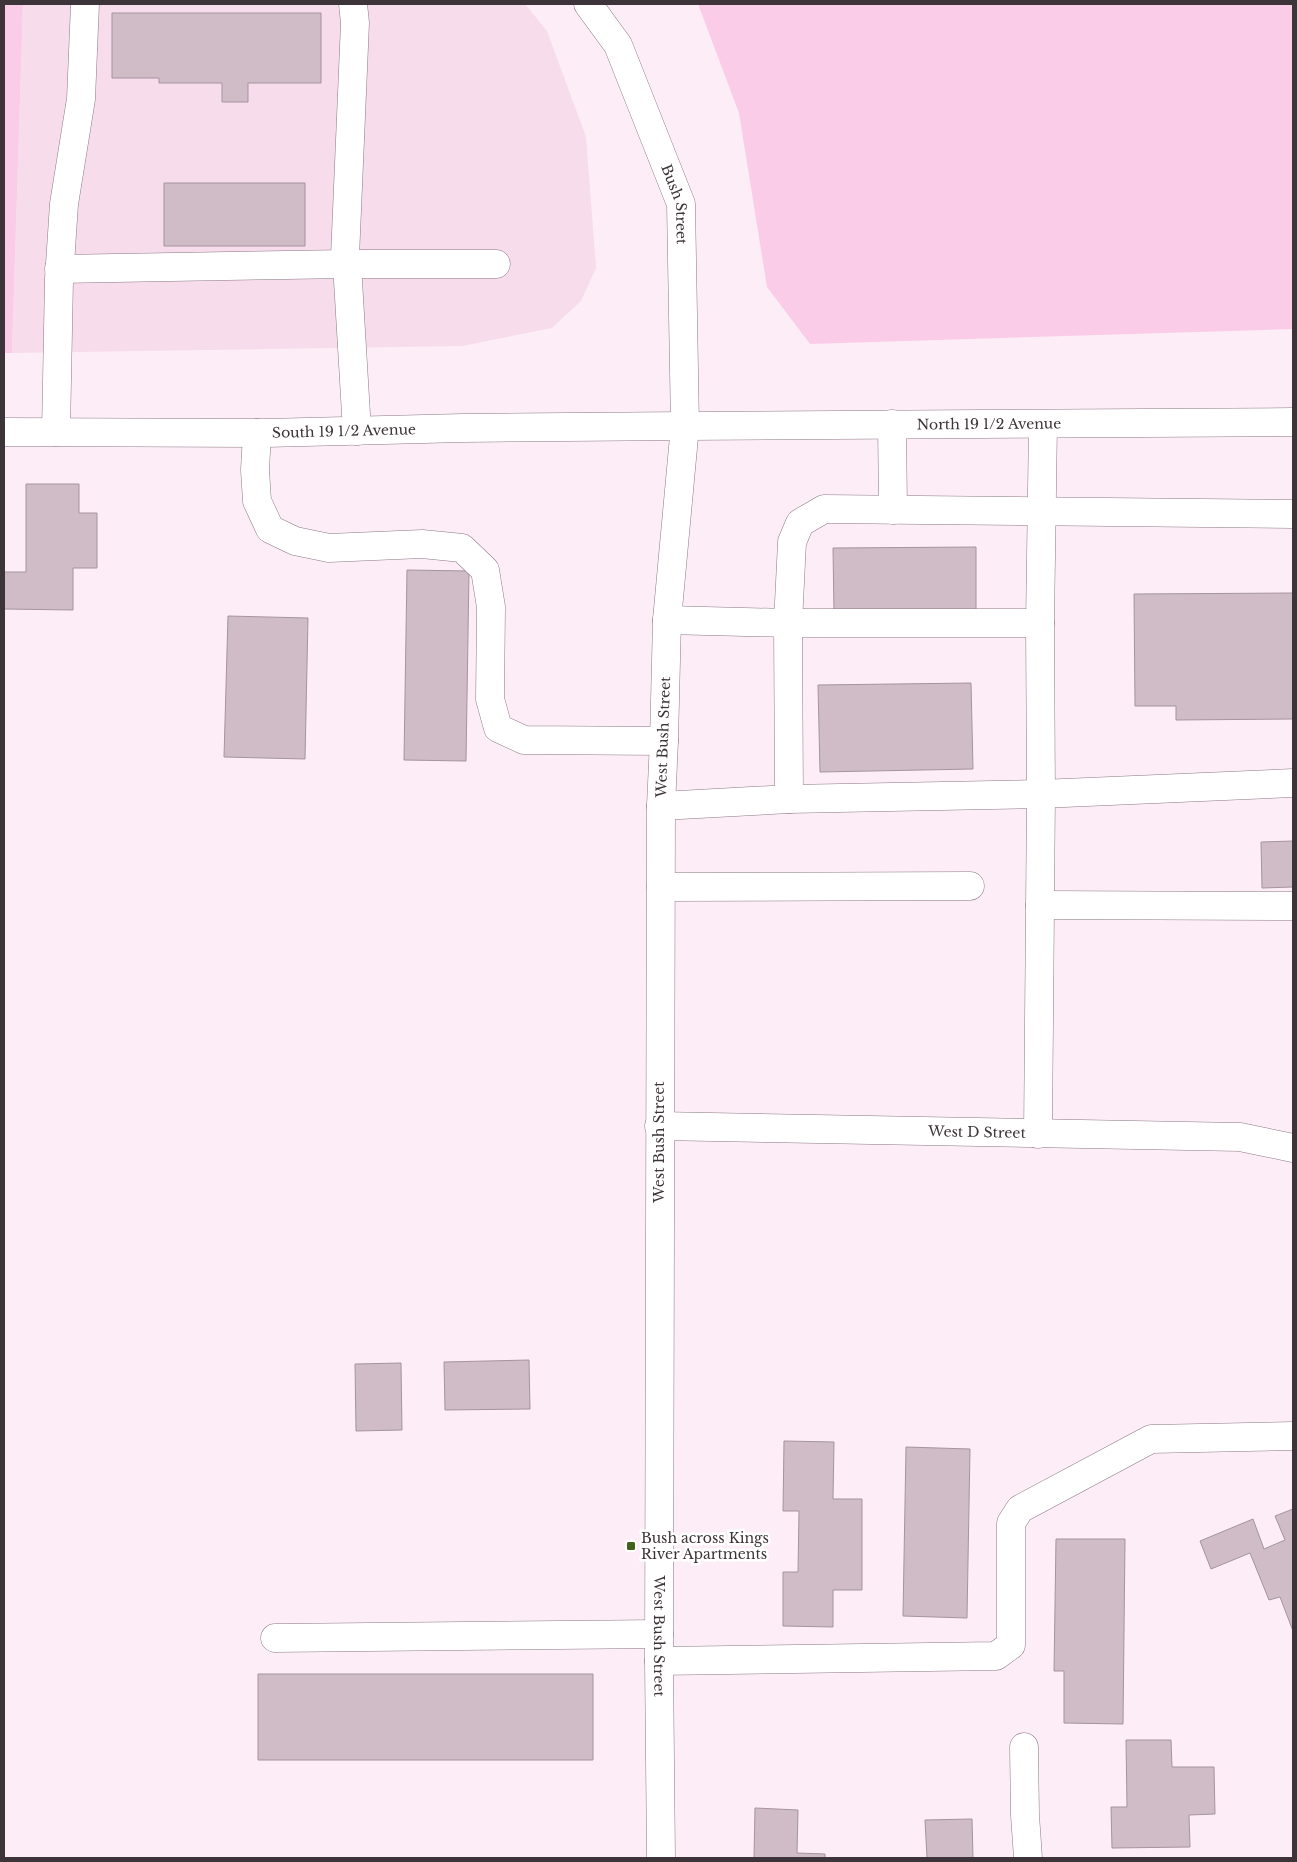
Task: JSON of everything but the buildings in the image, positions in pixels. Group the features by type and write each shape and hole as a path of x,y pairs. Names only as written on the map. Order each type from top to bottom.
{"main road":[{"path":"56,432 59,269 64,204 81,99 85,4"},
{"path":"353,4 356,23 345,257 347,264 357,430"},
{"name":"Bush Street","path":"588,4 618,45 681,204 685,426"},
{"path":"59,269 347,264 496,264"},
{"name":"North 19 1/2 Avenue","path":"685,426 1293,422"},
{"path":"892,424 893,510"},
{"path":"1038,1134 1041,794 1040,623 1043,424"},
{"name":"South 19 1/2 Avenue","path":"4,432 256,434 464,428 685,426"},
{"name":"West Bush Street","path":"661,1858 659,1126 661,806 667,620 685,426"},
{"path":"256,434 255,470 257,501 270,529 295,541 329,548 422,544 462,548 484,570 491,607 490,699 498,728 524,740 664,741"},
{"path":"789,799 788,623 792,542 800,523 824,509 1293,514"},
{"path":"667,620 788,623 1040,623"},
{"path":"661,806 789,799 1041,794 1293,784"},
{"path":"661,887 970,886"},
{"path":"1040,905 1293,906"},
{"name":"West D Street","path":"659,1126 1240,1137 1293,1148"},
{"path":"659,1662 996,1656 1011,1645 1011,1523 1020,1509 1151,1439 1293,1436"},
{"path":"275,1638 660,1634"},
{"path":"1024,1747 1028,1858"}],"shaded area":[{"path":"4,4 23,4 12,353 4,353"},
{"path":"23,4 525,4 547,31 586,137 596,268 581,301 552,328 462,346 12,353"},
{"path":"698,4 1293,4 1293,329 810,344 767,287 739,113"}],"place":[{"name":"Bush across Kings River Apartments","path":"631,1546"}]}
